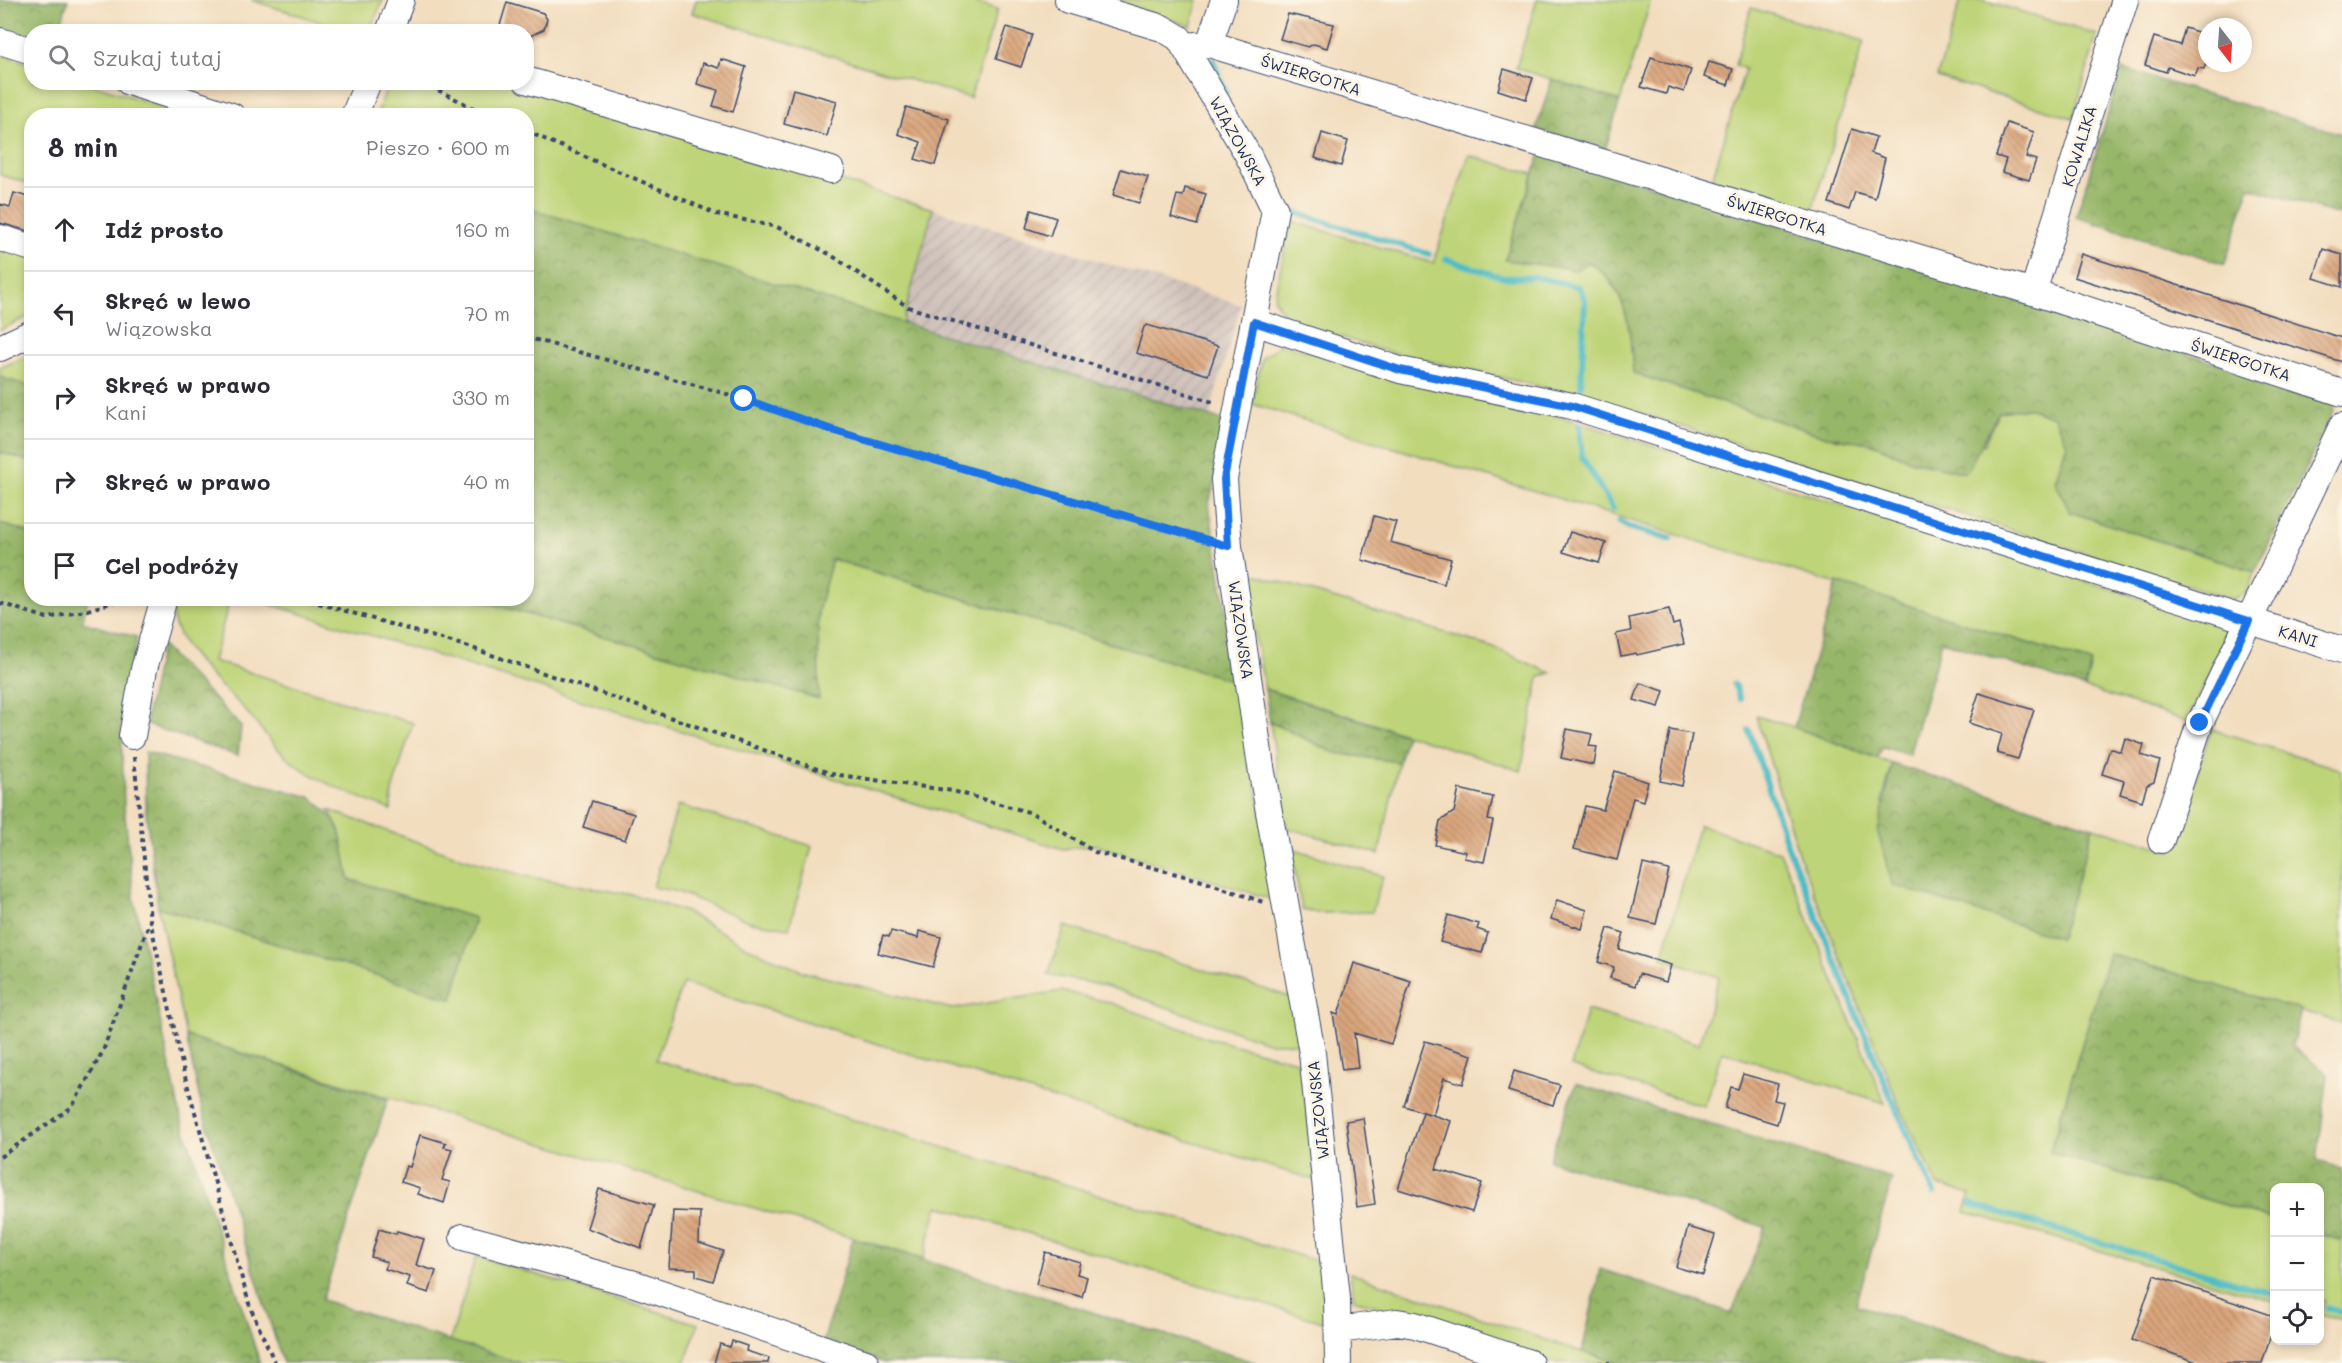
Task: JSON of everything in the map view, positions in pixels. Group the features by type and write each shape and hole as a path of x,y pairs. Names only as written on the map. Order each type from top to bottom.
{"street":[{"path":"391,24 401,0"},
{"name":"WIĄZOWSKA","path":"1068,0 1162,28 1197,45 1275,210 1224,479 1228,546 1260,767 1312,1053 1339,1330 1338,1363"},
{"path":"1197,45 1224,0"},
{"name":"KOWALIKA","path":"2033,292 2125,0"},
{"path":"0,41 24,48"},
{"name":"ŚWIERGOTKA","path":"1197,45 2033,292 2342,393"},
{"path":"534,82 831,170"},
{"path":"153,90 208,108"},
{"path":"357,108 365,90"},
{"path":"0,238 24,246"},
{"name":"KANI","path":"1254,322 1400,370 1572,406 2342,650"},
{"path":"0,348 24,337"},
{"path":"2161,840 2200,723 2342,426"},
{"path":"132,736 144,669 162,606"},
{"path":"463,1237 635,1284 866,1363"},
{"path":"1339,1330 1397,1322 1415,1325 1530,1363"}],"path":[{"path":"438,90 473,108"},
{"path":"534,134 716,214 750,224 777,227 831,255 908,307 1213,402"},
{"path":"534,339 744,399 832,430 1228,546"},
{"path":"0,603 47,618 101,606"},
{"path":"333,606 469,647 832,774 953,791 1032,813 1095,852 1199,880 1288,911"},
{"path":"132,736 150,920 184,1073 250,1306 275,1363"},
{"path":"0,1157 72,1107 103,1051 150,920"},
{"path":"1598,1363 1610,1363"}],"shaded area":[{"path":"933,209 1241,305 1213,402 1211,419 902,324"}],"green space":[{"path":"0,0 68,0 61,24 24,24 24,40 0,32"},
{"path":"251,0 383,0 372,24 328,24"},
{"path":"696,0 967,0 998,9 970,98 692,13"},
{"path":"1109,0 1198,0 1191,26"},
{"path":"1537,0 1651,0 1620,101 1516,68"},
{"path":"1961,0 1983,0 2097,35 2073,118 1937,77"},
{"path":"1751,8 1864,41 1811,214 1711,183 1745,69 1735,65"},
{"path":"0,54 24,62 24,90 110,90 168,108 24,108 24,182 0,175"},
{"path":"2122,69 2342,134 2342,216 2249,187 2225,264 2076,217"},
{"path":"1552,79 1620,101 1605,150 1536,129"},
{"path":"534,88 933,209 902,324 534,210 534,108 379,108 386,90 534,90"},
{"path":"1541,151 2330,398 2334,410 2255,572 2070,512 2055,481 2067,444 2054,417 2028,408 1999,412 1966,473 1913,461 1871,443 1827,437 1633,373 1628,326 1620,297 1602,272 1589,262 1576,270 1505,260"},
{"path":"1469,155 1533,174 1505,260 1589,262 1603,271 1618,293 1629,320 1633,373 1827,437 1871,443 1913,461 1984,444 1999,412 2028,408 2054,417 2067,444 2055,481 2070,512 2255,572 2245,594 2232,599 1594,399 1382,350 1288,320 1274,299 1291,221 1433,263"},
{"path":"534,210 1228,422 1209,504 1237,682 832,559 818,611 819,699 499,606 534,606"},
{"path":"0,245 24,252 24,318 0,330"},
{"path":"1281,344 1565,418 2219,623 2227,634 2187,721 2085,688 2090,662 1252,404 1262,358"},
{"path":"24,357 24,385 0,377 0,368"},
{"path":"0,377 24,385 24,460 0,452"},
{"path":"0,452 24,460 24,531 0,524"},
{"path":"0,524 24,531 24,606 86,606 82,622 137,637 121,720 124,806 134,899 181,1118 260,1363 0,1363"},
{"path":"832,559 1237,682 1277,901 1096,845 1063,849 276,606 499,606 818,698 818,610"},
{"path":"1256,574 1494,648 1551,673 1539,677 1521,771 1265,689 1244,579"},
{"path":"1837,583 2091,663 2085,688 1942,641 1909,755 1883,747 1877,758 1794,727"},
{"path":"173,606 228,606 213,661 413,723 392,791 391,810 327,783 303,770 285,756 196,659 176,629 172,614"},
{"path":"161,645 241,726 238,756 145,724"},
{"path":"1265,689 1406,735 1399,762 1335,753 1270,722"},
{"path":"1756,716 1794,727 1892,764 1882,802 2059,938 2093,827 2172,851 2211,729 2342,770 2342,1023 2109,954 2050,1152 2270,1219 2270,1300 1965,1212 1970,1194 1938,1185 1900,1107 1800,858"},
{"path":"1270,722 1335,753 1399,762 1379,854 1287,828"},
{"path":"145,752 310,797 330,815 336,824 340,833 349,879 475,918 452,999 158,907 146,813"},
{"path":"1892,764 2093,827 2060,938 1892,885 1878,832"},
{"path":"678,805 812,846 789,928 751,922 678,892 653,887"},
{"path":"329,810 462,858 525,876 634,895 686,912 747,947 804,972 952,1009 1061,991 1108,1002 1208,1038 1300,1062 1317,1181 683,983 656,1060 1324,1263 1326,1323 938,1206 923,1259 186,1036 158,907 452,998 475,919 349,879 339,829"},
{"path":"1699,825 1780,852 1885,1103 1722,1051 1704,1106 1571,1066 1587,1010 1699,1044 1719,977 1662,958"},
{"path":"1291,848 1383,876 1372,912 1318,913 1302,910"},
{"path":"1065,926 1293,998 1300,1043 1270,1043 1106,986 1048,975"},
{"path":"2109,954 2301,1010 2292,1046 2328,1074 2317,1161 2342,1169 2342,1241 2324,1235 2324,1183 2270,1183 2270,1219 2050,1152"},
{"path":"186,1036 388,1099 322,1300 520,1363 283,1363 202,1109"},
{"path":"1576,1084 1892,1179 1856,1305 2047,1363 1619,1363 1582,1352 1600,1269 1732,1313 1765,1227 1549,1160"},
{"path":"2324,1235 2342,1241 2342,1320 2324,1315"},
{"path":"853,1238 1257,1363 885,1363 823,1343"},
{"path":"476,1256 698,1324 685,1363 520,1363 450,1341"},
{"path":"1350,1273 1619,1363 1551,1363 1354,1299"}],"building":[{"path":"507,2 543,13 547,19 544,29 534,34 534,24 500,24"},
{"path":"1288,14 1334,24 1327,48 1314,44 1308,47 1280,39"},
{"path":"1007,27 1032,35 1021,67 996,59"},
{"path":"2185,28 2198,32 2198,68 2195,76 2168,67 2166,72 2145,65 2154,37 2180,45"},
{"path":"1651,57 1691,70 1684,92 1668,87 1666,94 1641,87"},
{"path":"721,59 746,67 733,112 713,106 718,90 697,84 703,63 719,68"},
{"path":"1709,62 1733,69 1728,85 1704,77"},
{"path":"1504,69 1533,78 1526,99 1498,90"},
{"path":"793,89 837,101 827,136 784,124"},
{"path":"906,107 949,119 935,165 915,159 921,142 898,134"},
{"path":"2007,123 2034,132 2026,157 2036,160 2029,180 2002,172 2006,159 1996,156"},
{"path":"1852,129 1876,137 1871,153 1885,158 1875,198 1855,192 1849,210 1829,203"},
{"path":"1322,133 1348,141 1341,166 1315,158"},
{"path":"1121,169 1148,177 1139,203 1113,195"},
{"path":"1185,188 1206,194 1197,225 1171,217 1177,195 1183,196"},
{"path":"14,193 24,196 24,230 0,223 0,204 10,207"},
{"path":"1031,210 1056,218 1050,236 1026,228"},
{"path":"2323,249 2342,255 2342,287 2314,278"},
{"path":"2081,254 2342,338 2342,362 2074,277"},
{"path":"1147,325 1218,346 1208,375 1136,353 1144,327"},
{"path":"1374,516 1396,522 1390,542 1451,559 1444,584 1362,560"},
{"path":"1570,532 1606,543 1599,563 1563,552"},
{"path":"1669,609 1673,625 1679,623 1684,644 1637,655 1636,653 1621,656 1616,634 1631,631 1629,618"},
{"path":"1640,683 1664,691 1659,707 1634,700"},
{"path":"1979,693 2034,710 2018,759 1997,753 2002,734 1969,723"},
{"path":"1567,729 1592,734 1589,746 1597,747 1594,765 1561,758"},
{"path":"1670,730 1692,734 1682,786 1660,781"},
{"path":"2125,738 2144,745 2141,755 2160,761 2154,782 2147,785 2142,801 2120,794 2124,781 2102,774 2110,748 2121,752"},
{"path":"1615,771 1648,782 1643,801 1633,798 1617,860 1574,849 1585,806 1603,810"},
{"path":"1459,789 1493,797 1488,820 1493,821 1484,862 1464,858 1466,852 1435,845 1440,821 1454,812"},
{"path":"592,801 634,814 625,840 583,827"},
{"path":"1643,864 1669,870 1656,924 1630,918"},
{"path":"1557,900 1587,910 1582,929 1551,919"},
{"path":"1448,915 1479,924 1477,929 1488,933 1482,953 1440,942"},
{"path":"1608,928 1624,933 1619,949 1671,965 1666,982 1639,974 1635,986 1610,978 1614,967 1598,962"},
{"path":"891,931 918,938 919,931 941,937 933,967 878,953 883,935 889,937"},
{"path":"1354,963 1411,981 1391,1044 1354,1033 1358,1068 1342,1070 1333,1013 1338,1015"},
{"path":"1425,1041 1472,1055 1463,1084 1444,1078 1433,1115 1404,1106"},
{"path":"1514,1071 1560,1085 1553,1105 1508,1091"},
{"path":"1743,1074 1778,1084 1774,1100 1783,1102 1777,1124 1725,1108 1731,1087 1738,1089"},
{"path":"1423,1112 1451,1121 1436,1169 1482,1183 1472,1212 1398,1189"},
{"path":"1363,1118 1375,1204 1357,1207 1346,1121"},
{"path":"420,1135 446,1143 444,1147 452,1149 442,1180 450,1182 444,1203 418,1194 420,1188 401,1182 406,1166 410,1167"},
{"path":"599,1189 654,1205 641,1248 587,1228"},
{"path":"673,1211 700,1212 699,1243 723,1251 713,1281 696,1276 696,1269 669,1268"},
{"path":"1688,1227 1715,1235 1703,1275 1676,1267"},
{"path":"379,1229 396,1234 397,1231 424,1239 416,1265 436,1271 429,1293 407,1286 410,1277 385,1269 387,1262 371,1257"},
{"path":"1045,1252 1080,1262 1077,1274 1087,1277 1082,1297 1036,1284"},
{"path":"2154,1275 2270,1315 2270,1338 2262,1363 2200,1363 2132,1340"},
{"path":"732,1341 747,1346 746,1351 769,1358 768,1363 714,1363 720,1344 730,1347"}],"waterway":[{"path":"1213,60 1226,93"},
{"path":"1296,213 1429,254"},
{"path":"1446,259 1505,278 1536,277 1579,287 1585,300 1581,386"},
{"path":"1579,424 1582,457 1613,509"},
{"path":"1619,522 1628,527 1670,539"},
{"path":"1734,684 1740,699"},
{"path":"1749,730 1788,847 1886,1086 1934,1193"},
{"path":"1971,1204 2270,1293"},
{"path":"2328,1308 2342,1313"}],"route":[{"path":"744,399 832,430 1228,546 1224,479 1254,322 1400,370 1572,406 2249,621 2200,723"}]}
